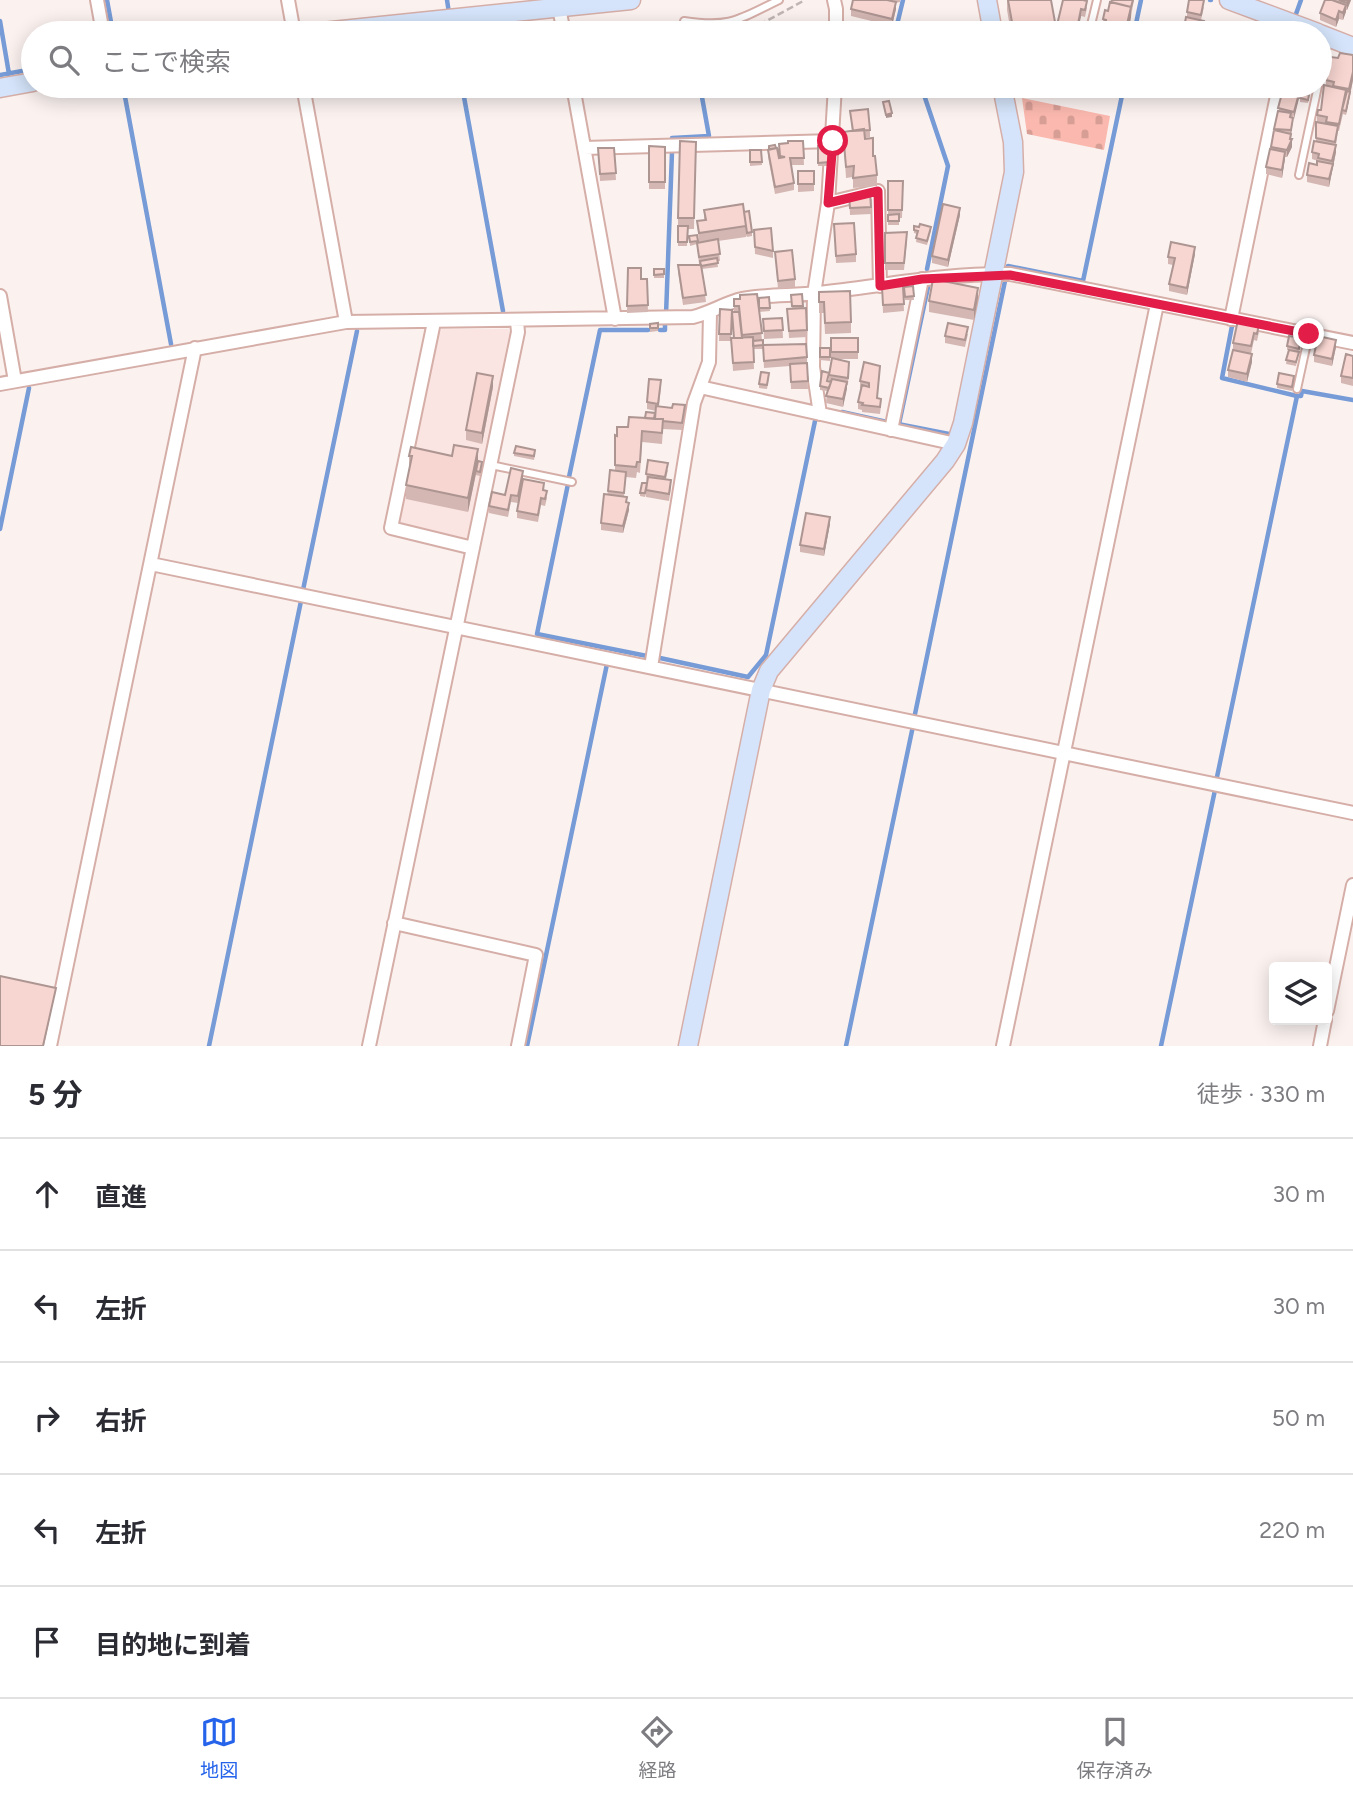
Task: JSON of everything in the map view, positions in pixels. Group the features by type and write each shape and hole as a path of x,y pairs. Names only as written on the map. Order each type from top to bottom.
{"street":[{"path":"97,0 101,21"},
{"path":"288,0 292,21"},
{"path":"418,21 631,0"},
{"path":"834,0 836,21"},
{"path":"987,0 991,21"},
{"path":"1229,0 1275,21"},
{"path":"1332,39 1353,47"},
{"path":"0,88 21,84"},
{"path":"305,98 346,323"},
{"path":"575,98 615,319"},
{"path":"820,414 813,367 814,294 828,203 835,98"},
{"path":"688,1046 761,690 769,671 945,461 956,444 963,423 1014,172 1013,142 1004,98"},
{"path":"1231,318 1277,98"},
{"path":"584,148 833,141"},
{"path":"828,203 878,191 880,286"},
{"path":"0,384 346,323 693,317 710,313 739,300 814,294 922,279 993,274 1010,275 1353,343"},
{"path":"891,430 922,279"},
{"path":"0,296 15,381"},
{"path":"1003,1046 1157,304"},
{"path":"651,667 694,403 709,362 710,313"},
{"path":"369,1046 518,331 517,321"},
{"path":"435,322 391,528 473,548"},
{"path":"50,1046 195,348"},
{"path":"699,387 956,444"},
{"path":"151,564 1353,813"},
{"path":"1332,987 1353,885"},
{"path":"394,923 536,955 518,1046"},
{"path":"1320,1046 1324,1025"}],"lane":[{"path":"736,21 779,0"},
{"path":"1093,21 1097,0"},
{"path":"1300,176 1316,98"},
{"path":"1297,389 1309,334"},
{"path":"490,464 572,482"}],"path":[{"path":"766,21 805,0"}],"shaded area":[{"path":"442,329 508,329 511,333 467,541 395,526 435,338"}],"green space":[{"path":"1022,98 1110,116 1104,150 1027,134"}],"building":[{"path":"853,0 896,2 892,19 851,9"},
{"path":"1008,0 1051,0 1055,21 1012,21"},
{"path":"1063,0 1087,1 1085,10 1081,9 1079,21 1058,21"},
{"path":"1133,0 1131,7 1111,2"},
{"path":"1189,0 1204,0 1201,15 1187,12"},
{"path":"1325,0 1346,5 1343,13 1339,11 1336,20 1320,13"},
{"path":"1110,2 1131,7 1128,21 1106,21 1103,19 1105,10 1108,11"},
{"path":"1186,17 1204,21 1185,21"},
{"path":"1340,53 1353,55 1349,89 1333,86 1332,57 1338,58"},
{"path":"1332,87 1346,90 1339,124 1326,122 1327,117 1317,115 1318,110 1321,110 1322,98 1332,98"},
{"path":"1347,91 1350,92 1346,111 1342,110"},
{"path":"1281,98 1298,98 1294,112 1278,108"},
{"path":"889,101 892,113 886,115 883,102"},
{"path":"868,109 870,130 853,131 850,111"},
{"path":"1278,111 1291,113 1291,130 1274,129"},
{"path":"1316,122 1338,126 1335,142 1316,138"},
{"path":"864,129 865,139 873,138 877,175 853,178 854,166 846,167 843,132"},
{"path":"1274,130 1291,134 1292,139 1287,150 1271,147"},
{"path":"680,141 696,142 694,218 678,218"},
{"path":"803,141 804,158 790,158 794,183 775,187 768,150 777,148 779,158 785,157 780,156 779,144"},
{"path":"1314,141 1336,145 1332,161 1318,158 1319,154 1312,152"},
{"path":"828,145 829,162 818,163 818,146"},
{"path":"649,146 665,147 665,182 649,182"},
{"path":"598,148 614,148 616,173 600,174"},
{"path":"1270,149 1285,152 1282,170 1266,167"},
{"path":"750,150 761,150 762,162 750,162"},
{"path":"1317,161 1333,164 1329,179 1307,175 1309,163 1317,165"},
{"path":"798,171 814,171 814,184 798,184"},
{"path":"888,181 903,181 902,210 888,210"},
{"path":"870,193 871,207 850,208 849,195"},
{"path":"743,204 746,226 699,233 697,221 706,220 704,210"},
{"path":"943,204 960,208 948,260 932,256"},
{"path":"749,211 752,232 747,233 744,212"},
{"path":"899,214 899,221 888,221 888,215"},
{"path":"854,223 856,254 836,256 834,224"},
{"path":"920,224 931,227 927,241 916,238 918,231 914,230 914,226 919,227"},
{"path":"678,226 688,226 687,242 678,242"},
{"path":"771,228 773,251 755,247 754,230"},
{"path":"907,232 904,263 885,263 885,233"},
{"path":"697,235 698,241 690,242 689,236"},
{"path":"718,239 720,254 699,257 697,243"},
{"path":"1171,242 1195,247 1187,288 1169,284 1175,258 1168,257"},
{"path":"792,250 795,279 778,281 775,252"},
{"path":"717,258 718,263 701,266 700,261"},
{"path":"678,265 701,265 706,295 683,298"},
{"path":"628,268 641,268 641,279 647,279 648,305 627,306"},
{"path":"654,269 664,269 664,274 654,275"},
{"path":"933,279 978,288 974,310 929,301"},
{"path":"903,286 904,304 883,305 882,287"},
{"path":"913,286 914,296 905,297 904,287"},
{"path":"850,291 851,322 825,323 824,302 819,302 819,292"},
{"path":"757,294 762,333 742,335 739,306 734,306 734,299 740,299 740,295"},
{"path":"802,294 803,306 792,306 791,295"},
{"path":"769,297 770,308 759,308 759,298"},
{"path":"806,308 807,330 789,331 787,309"},
{"path":"720,309 732,310 731,334 719,334"},
{"path":"732,312 739,312 742,338 734,338"},
{"path":"782,318 783,330 764,331 763,319"},
{"path":"1238,320 1259,324 1251,346 1233,343"},
{"path":"658,323 658,328 650,328 650,324"},
{"path":"948,323 968,327 965,340 945,336"},
{"path":"1289,336 1301,338 1299,349 1287,346"},
{"path":"1318,336 1336,340 1332,359 1314,355"},
{"path":"753,337 754,362 733,363 731,338"},
{"path":"831,338 858,338 858,352 831,352"},
{"path":"763,340 763,345 753,346 753,341"},
{"path":"806,344 807,357 764,361 763,345"},
{"path":"820,348 830,348 830,357 820,357"},
{"path":"1233,350 1252,354 1247,374 1228,370"},
{"path":"1289,350 1299,352 1296,362 1286,360"},
{"path":"1346,354 1353,356 1353,378 1341,376"},
{"path":"832,358 849,362 848,378 829,375"},
{"path":"864,362 880,366 877,398 881,399 880,407 858,402 862,385 869,387 869,383 860,381"},
{"path":"807,363 808,381 791,382 790,364"},
{"path":"822,371 829,373 829,388 820,386"},
{"path":"761,372 769,373 767,385 759,384"},
{"path":"477,373 493,376 482,433 466,430"},
{"path":"1279,373 1294,376 1292,387 1277,384"},
{"path":"649,379 661,380 658,404 647,402"},
{"path":"832,379 847,382 843,399 826,396"},
{"path":"673,404 685,405 682,423 655,419 656,406 672,408"},
{"path":"646,412 655,413 654,419 645,418"},
{"path":"629,417 663,419 662,433 642,431 640,462 637,462 636,467 615,465 617,427 628,427"},
{"path":"454,445 478,449 468,498 406,485 412,456 409,456 411,447 452,456"},
{"path":"516,446 535,450 534,456 514,453"},
{"path":"648,460 668,463 665,477 646,474"},
{"path":"478,461 482,462 480,472 476,471"},
{"path":"511,468 523,471 518,496 511,495 508,510 489,506 492,492 505,495"},
{"path":"610,470 626,472 624,493 608,491"},
{"path":"648,477 671,480 669,494 646,490"},
{"path":"523,479 544,483 543,490 547,491 545,499 541,498 538,515 517,511"},
{"path":"642,483 647,483 645,493 640,493"},
{"path":"604,494 627,497 626,502 629,503 623,526 601,523"},
{"path":"806,513 830,517 824,549 800,545"},
{"path":"0,976 56,988 43,1046 0,1046"}],"waterway":[{"path":"107,0 111,21"},
{"path":"447,0 449,13"},
{"path":"898,21 903,0"},
{"path":"1137,21 1141,0"},
{"path":"1296,14 1301,0"},
{"path":"0,21 9,74"},
{"path":"0,75 21,71"},
{"path":"125,98 171,344"},
{"path":"464,98 503,311"},
{"path":"672,142 672,138 709,136 702,98"},
{"path":"925,98 948,166 927,269"},
{"path":"1008,266 1083,281 1121,98"},
{"path":"666,315 672,152"},
{"path":"915,714 1005,281"},
{"path":"899,424 928,287"},
{"path":"660,330 665,330 665,325"},
{"path":"1232,326 1222,378 1297,396"},
{"path":"569,477 600,330 648,330"},
{"path":"303,590 357,331"},
{"path":"0,529 29,388"},
{"path":"1217,777 1297,396 1301,396 1302,391 1353,400"},
{"path":"842,412 887,422"},
{"path":"660,658 748,677 766,655 815,421"},
{"path":"898,424 949,434"},
{"path":"568,484 537,634 647,656"},
{"path":"209,1046 301,601"},
{"path":"527,1046 607,664"},
{"path":"846,1046 913,726"},
{"path":"1161,1046 1215,790"}],"route":[{"path":"833,141 828,203 878,191 880,286 922,279 1010,275 1309,334"}]}
